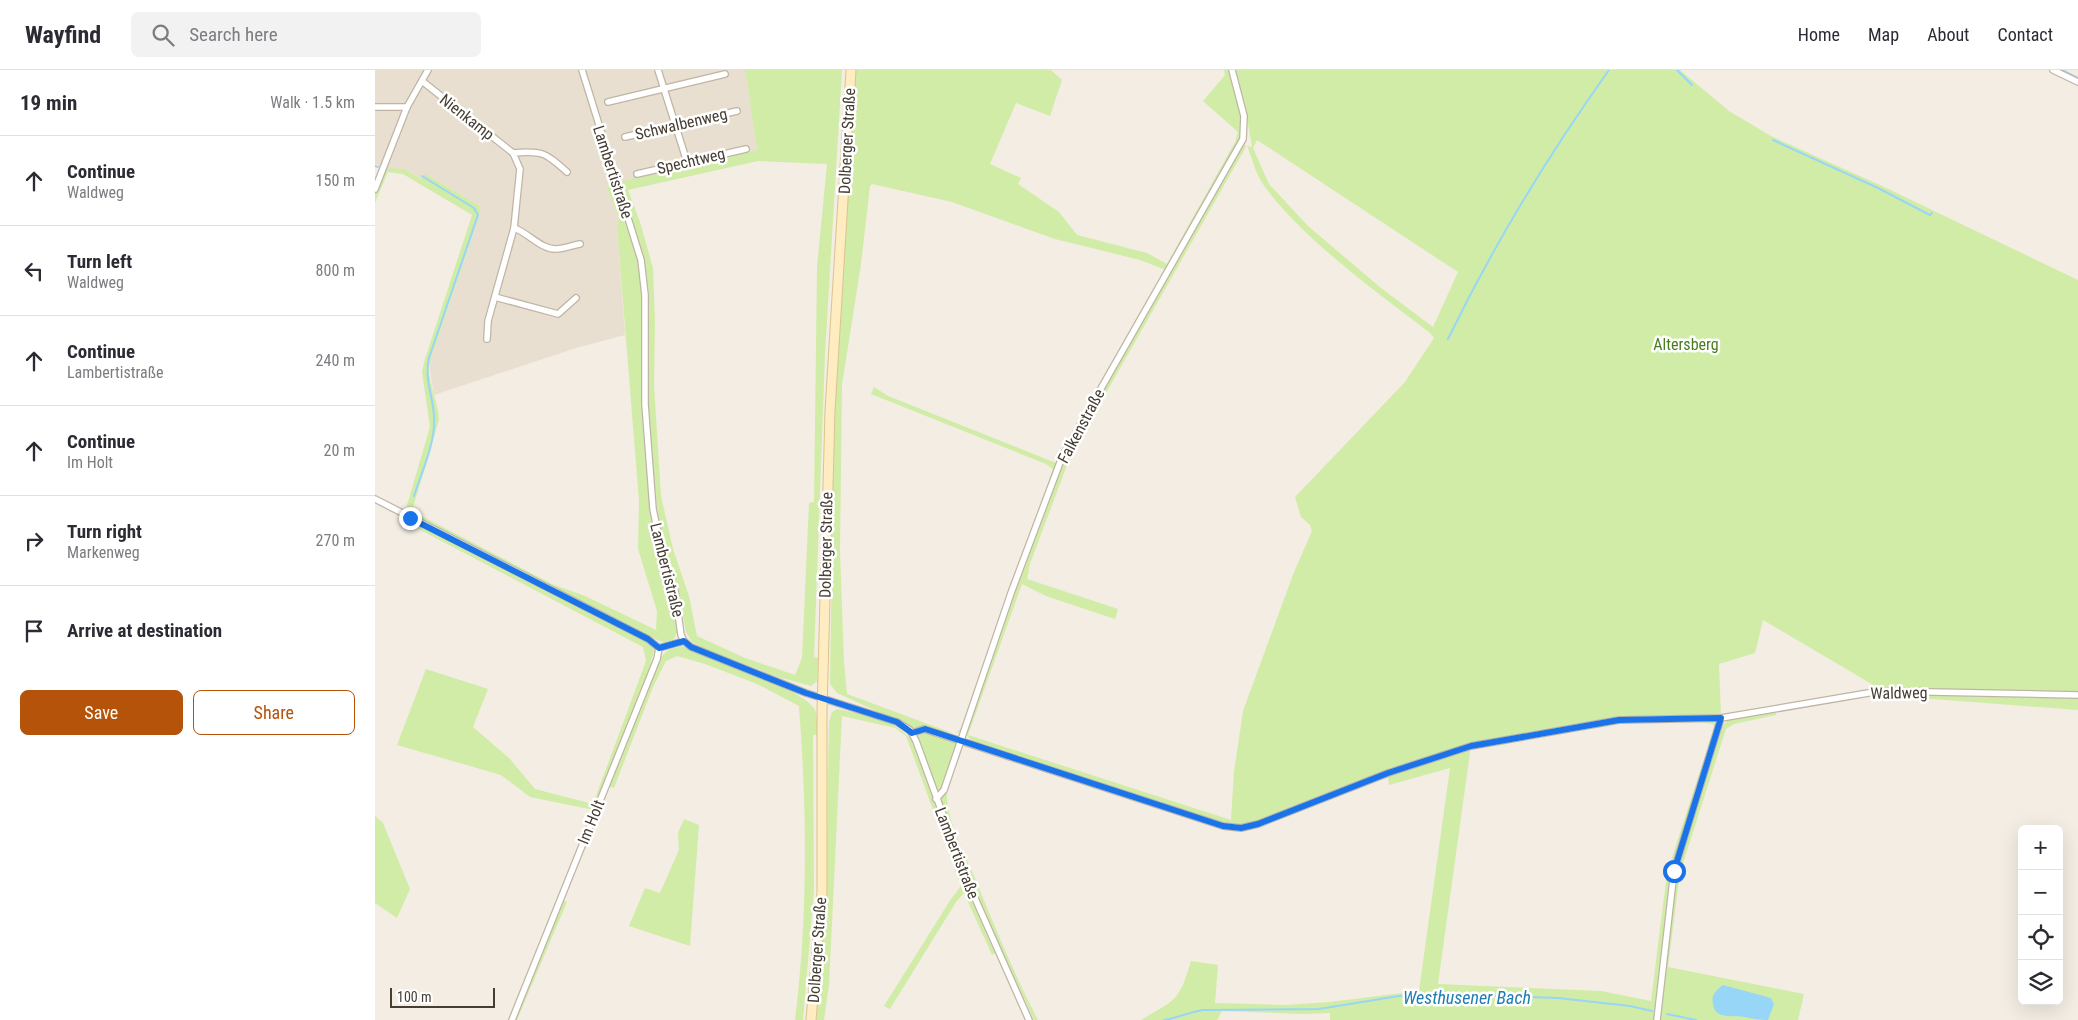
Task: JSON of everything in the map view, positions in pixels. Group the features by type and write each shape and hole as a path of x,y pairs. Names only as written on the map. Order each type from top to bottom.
{"main road":[{"name":"Dolberger Straße","path":"811,1020 822,892 823,698 830,411 851,70"}],"street":[{"path":"375,189 407,107 428,70"},
{"name":"Lambertistraße","path":"582,70 641,260 645,294 645,404 653,509 662,552 675,591 681,635 684,641"},
{"path":"658,70 687,162"},
{"name":"Falkenstraße","path":"936,799 944,790 1011,593 1063,457 1243,139 1244,116 1232,70"},
{"path":"2053,70 2078,82"},
{"path":"608,102 725,74"},
{"name":"Nienkamp","path":"422,81 513,153"},
{"path":"375,107 407,107"},
{"name":"Schwalbenweg","path":"625,137 737,111"},
{"name":"Spechtweg","path":"637,174 746,149"},
{"path":"487,339 488,321 514,228 520,169 513,153 540,152 548,154 567,172"},
{"path":"514,228 523,231 548,248 556,250 580,244"},
{"path":"495,298 558,314 576,298"},
{"path":"375,499 648,639 659,648 684,641 691,647 823,698 897,722 912,733"},
{"name":"Im Holt","path":"512,1020 653,668 659,648"},
{"name":"Waldweg","path":"912,733 925,729 1223,826 1241,828 1258,824 1388,773 1471,746 1619,720 1721,718 1880,691 2078,695"},
{"path":"1657,1020 1674,871 1721,718"},
{"name":"Lambertistraße","path":"912,733 969,887 1029,1020"}],"shaded area":[{"path":"375,70 745,70 757,150 606,186 619,218 617,227 625,335 576,348 434,395 429,364 481,210 478,205 424,173 421,179 405,169 389,170 375,164"}],"green space":[{"path":"745,70 842,70 825,354 814,657 818,658 817,681 811,686 778,677 703,648 692,642 686,632 678,590 664,551 657,508 648,404 649,294 644,259 619,182 757,150","holes":["758,161 827,164 817,267 814,502 809,503 802,658 795,675 745,658 697,636 689,596 673,549 661,496 654,385 655,321 653,268 640,222 628,190"]},
{"path":"855,70 1051,70 1062,80 1050,116 1016,103 990,164 1021,178 1018,184 1059,212 1077,235 1147,253 1167,264 1235,142 1238,132 1203,101 1225,75 1224,70 1229,70 1240,106 1242,124 1238,143 1166,270 1140,260 1055,239 952,202 872,184 870,186 861,264 842,385 840,551 847,694 955,734 925,727 914,728 837,693 830,684 834,412"},
{"name":"Altersberg","path":"1234,70 1680,70 1729,111 1771,136 1882,186 2078,280 2078,710 1880,695 1880,689 1763,620 1755,653 1719,664 1721,715 1618,719 1545,730 1471,745 1438,984 1601,991 1651,1001 1667,873 1714,728 1713,724 1695,721 1710,720 1716,724 1672,871 1655,1002 1655,1020 1330,1020 1330,1013 1222,1011 1217,1020 1141,1020 1175,998 1183,985 1191,961 1218,965 1215,1003 1286,1005 1329,1002 1419,991 1450,768 1389,785 1388,776 1257,822 1242,825 1222,823 973,743 966,734 1013,594 1065,457 1243,145 1252,147 1244,101","holes":["1257,140 1458,272 1433,327 1381,288 1308,226 1269,184 1253,148","1247,146 1265,187 1300,227 1343,265 1434,338 1405,382 1295,497 1301,517 1310,525 1312,531 1294,572 1243,711 1234,772 1231,820 968,735 1022,584 1046,596 1115,619 1118,609 1027,579 1030,564 1067,465 1077,444"]},
{"path":"385,168 405,169 421,179 424,173 478,205 481,210 429,364 439,420 412,511 552,584 585,596 656,630 657,611 638,549 639,501 617,227 619,218 606,186 612,184 638,261 642,294 641,403 650,511 659,553 671,590 677,632 674,639 664,643 550,588 405,512 430,427 422,372 472,215 403,174 388,172 375,203 375,192"},
{"path":"874,387 888,396 1056,463 1093,398 1054,469 962,730 955,734 961,728 1053,469 1046,464 871,394"},
{"path":"401,515 648,641 654,650 645,684 594,810 530,797 501,775 397,745 426,669 488,689 473,727 509,758 535,789 593,804 646,661 643,647 407,523"},
{"path":"682,646 773,683 806,700 815,711 817,735 813,735 814,890 803,1020 795,1020 802,941 805,863 804,785 799,706 757,684 705,664 677,656 666,661 653,687 614,788 608,786 659,659 668,650"},
{"path":"837,709 888,722 905,733 912,741 966,884 962,889 964,892 968,892 995,953 992,955 964,893 956,902 890,1009 884,1006 961,886 906,736 895,728 842,716 829,985 824,1020 815,1020 826,892 829,722 832,712"},
{"path":"1775,710 1776,715 1734,724 1726,729 1680,873 1668,967 1804,994 1798,1020 1658,1020 1676,873 1723,725 1728,720"},
{"path":"923,731 957,743 940,791 936,789 919,739 918,735"},
{"path":"947,789 949,811 956,834 1005,949 1038,1020 1034,1020 968,876 941,805 942,798"},
{"path":"375,816 383,823 410,889 397,918 375,903"},
{"path":"684,819 699,825 690,946 629,926 645,888 660,893 679,850 678,833"},
{"path":"562,900 567,902 517,1020 513,1020"}],"water":[{"path":"1723,985 1771,998 1774,1004 1768,1020 1725,1016 1717,1012 1714,1009 1713,995"}],"waterway":[{"path":"1448,339 1503,234 1564,135 1609,70"},
{"path":"1677,70 1692,85"},
{"path":"2062,70 2078,78"},
{"path":"1773,140 1878,188 1930,215 1932,213"},
{"path":"414,496 433,436 434,416 429,387 429,358 478,215 474,208 422,176"},
{"name":"Westhusener Bach","path":"1164,1020 1203,1010 1319,1009 1399,996 1438,994 1558,998 1630,1006 1652,1011"},
{"name":"Westhusener Bach","path":"1667,1014 1696,1020"}],"route":[{"path":"410,518 648,639 659,648 684,641 691,647 806,693 897,722 907,727 912,733 925,729 1223,826 1241,828 1258,824 1388,773 1471,746 1619,720 1721,718 1717,739 1674,871"}]}
